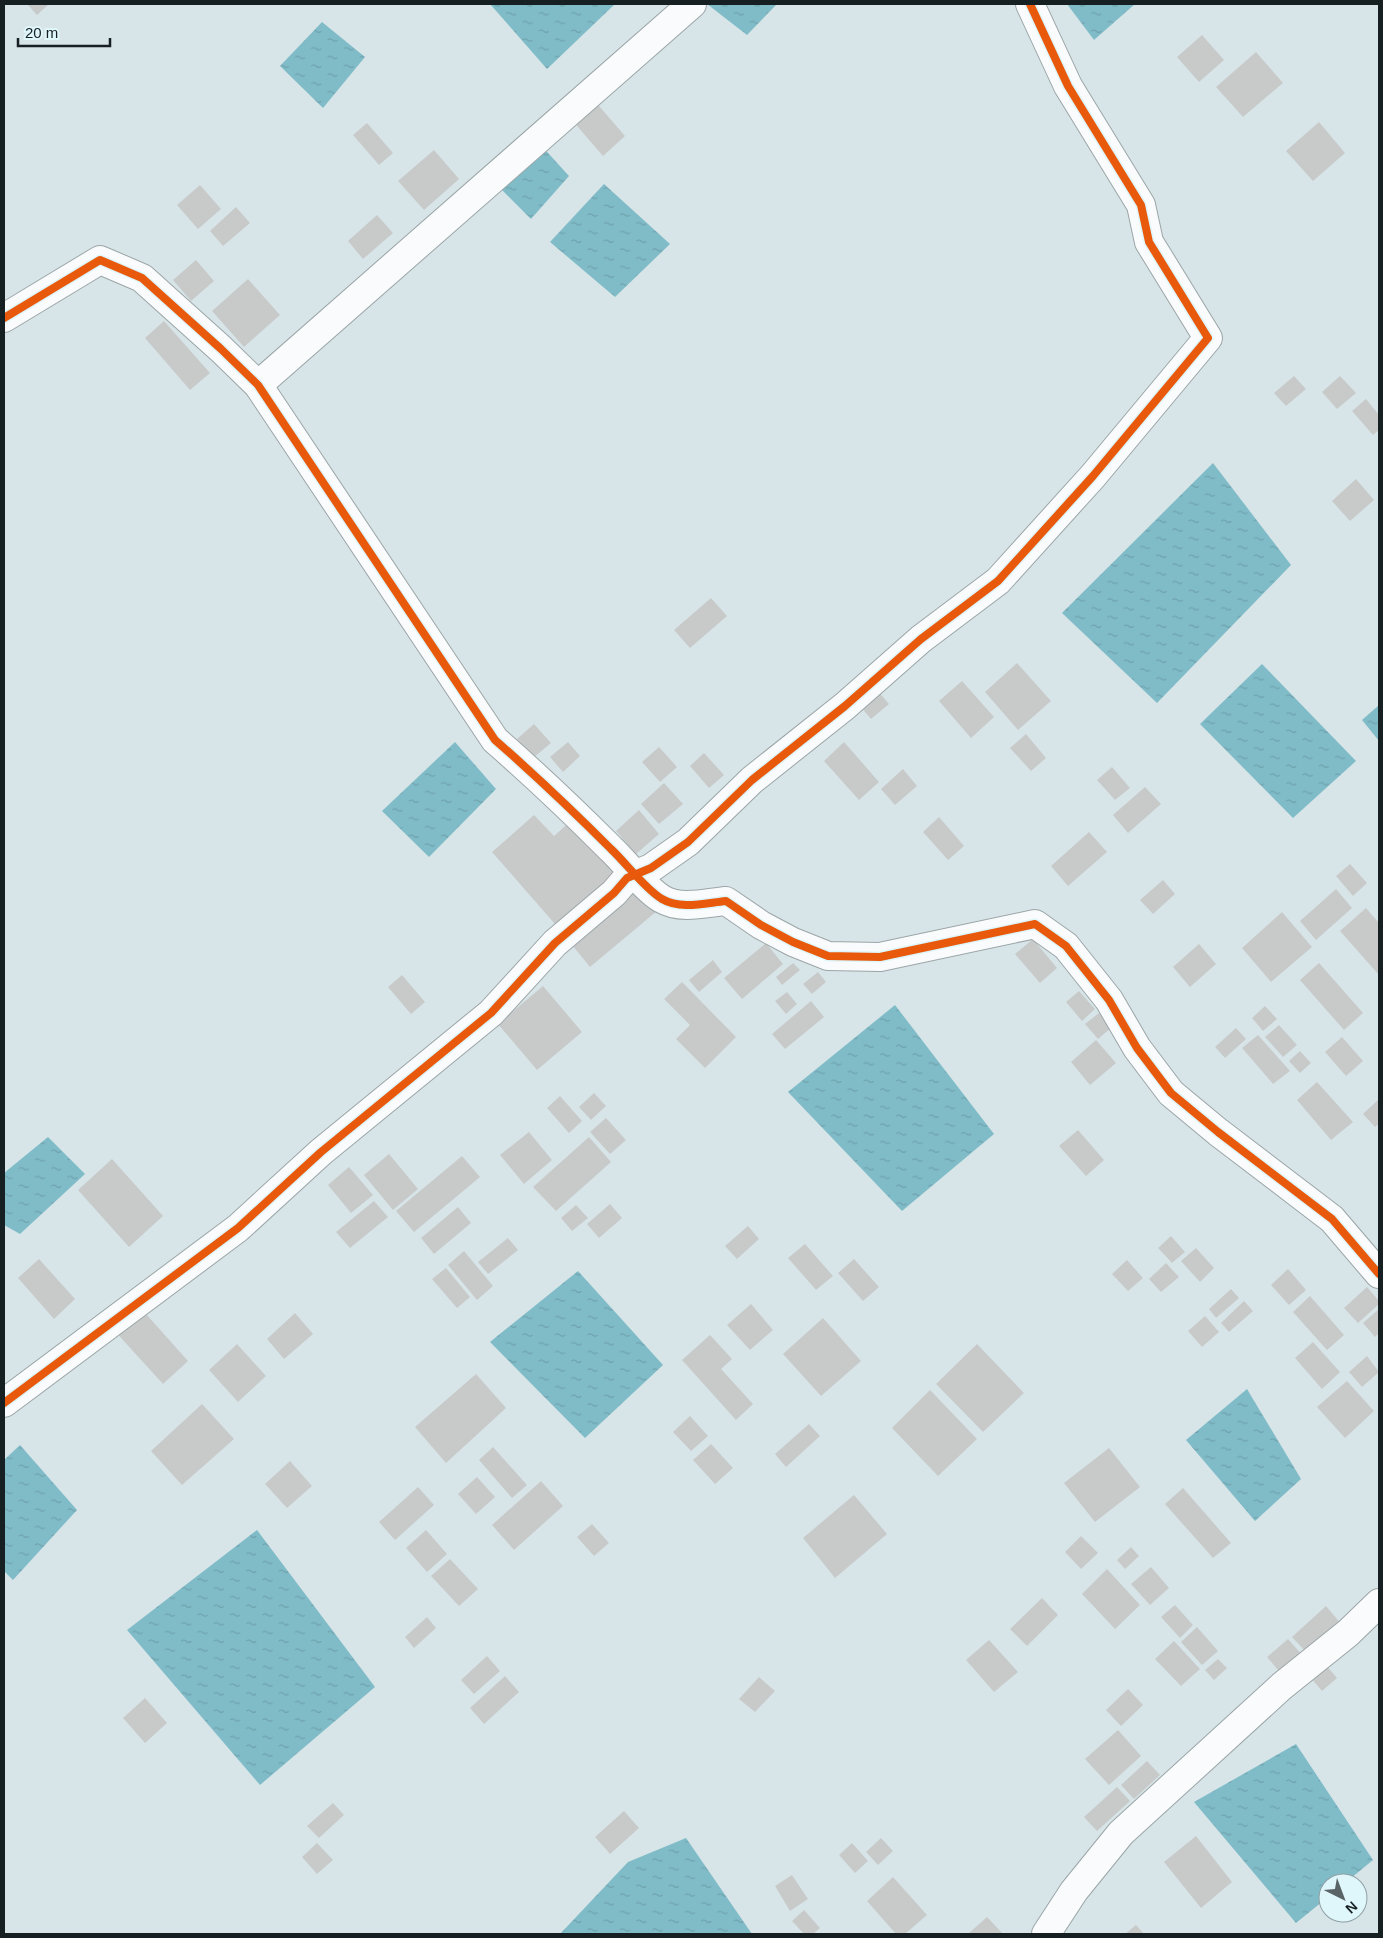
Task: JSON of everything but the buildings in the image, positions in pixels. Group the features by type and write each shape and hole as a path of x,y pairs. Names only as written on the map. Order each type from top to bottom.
{"street":[{"path":"258,385 692,4"},
{"path":"4,1403 238,1228 321,1152 491,1013 555,943 614,893 627,878 651,868 688,842 752,780 845,706 921,639 998,580 1093,476 1208,338 1149,242 1141,205 1068,86 1030,4"},
{"path":"4,318 100,260 142,278 215,343 258,385 495,740 548,785 621,858 635,876 662,899 680,905 726,901 761,925 793,942 828,956 880,958 1035,924 1066,946 1103,992 1137,1048 1171,1093 1218,1132 1332,1219 1379,1274"},
{"path":"1046,1934 1074,1891 1121,1833 1282,1686 1348,1633 1379,1603"}],"water":[{"path":"490,4 615,4 547,69"},
{"path":"707,4 775,4 776,5 747,35"},
{"path":"1067,4 1135,4 1094,40"},
{"path":"322,22 365,57 323,108 280,66"},
{"path":"539,143 569,176 531,219 497,185"},
{"path":"604,184 670,244 615,297 550,242"},
{"path":"1213,463 1291,565 1157,703 1062,613"},
{"path":"1262,664 1356,761 1293,818 1200,724"},
{"path":"1379,705 1379,741 1362,720"},
{"path":"455,742 496,789 429,857 382,811"},
{"path":"895,1005 994,1134 902,1211 788,1092"},
{"path":"48,1137 85,1174 20,1234 4,1225 4,1173"},
{"path":"578,1271 663,1365 585,1438 490,1342"},
{"path":"1247,1389 1301,1479 1255,1521 1186,1440"},
{"path":"20,1445 77,1510 13,1580 4,1571 4,1460"},
{"path":"257,1530 375,1687 260,1785 127,1630"},
{"path":"1296,1744 1373,1860 1357,1873 1318,1873 1318,1905 1296,1923 1194,1802"},
{"path":"686,1838 752,1934 560,1934 628,1862"}],"cycle path":[{"path":"4,1403 238,1228 321,1152 491,1013 555,943 614,893 627,878 651,868 688,842 752,780 845,706 921,639 998,581 1093,476 1208,338 1149,242 1141,205 1068,86 1030,4"},
{"path":"4,318 100,260 142,278 258,385 495,740 568,807 656,895 669,902 685,905 726,901 761,925 793,942 828,956 880,957 1035,924 1066,946 1109,1000 1137,1048 1171,1093 1218,1132 1332,1219 1379,1274"}]}
